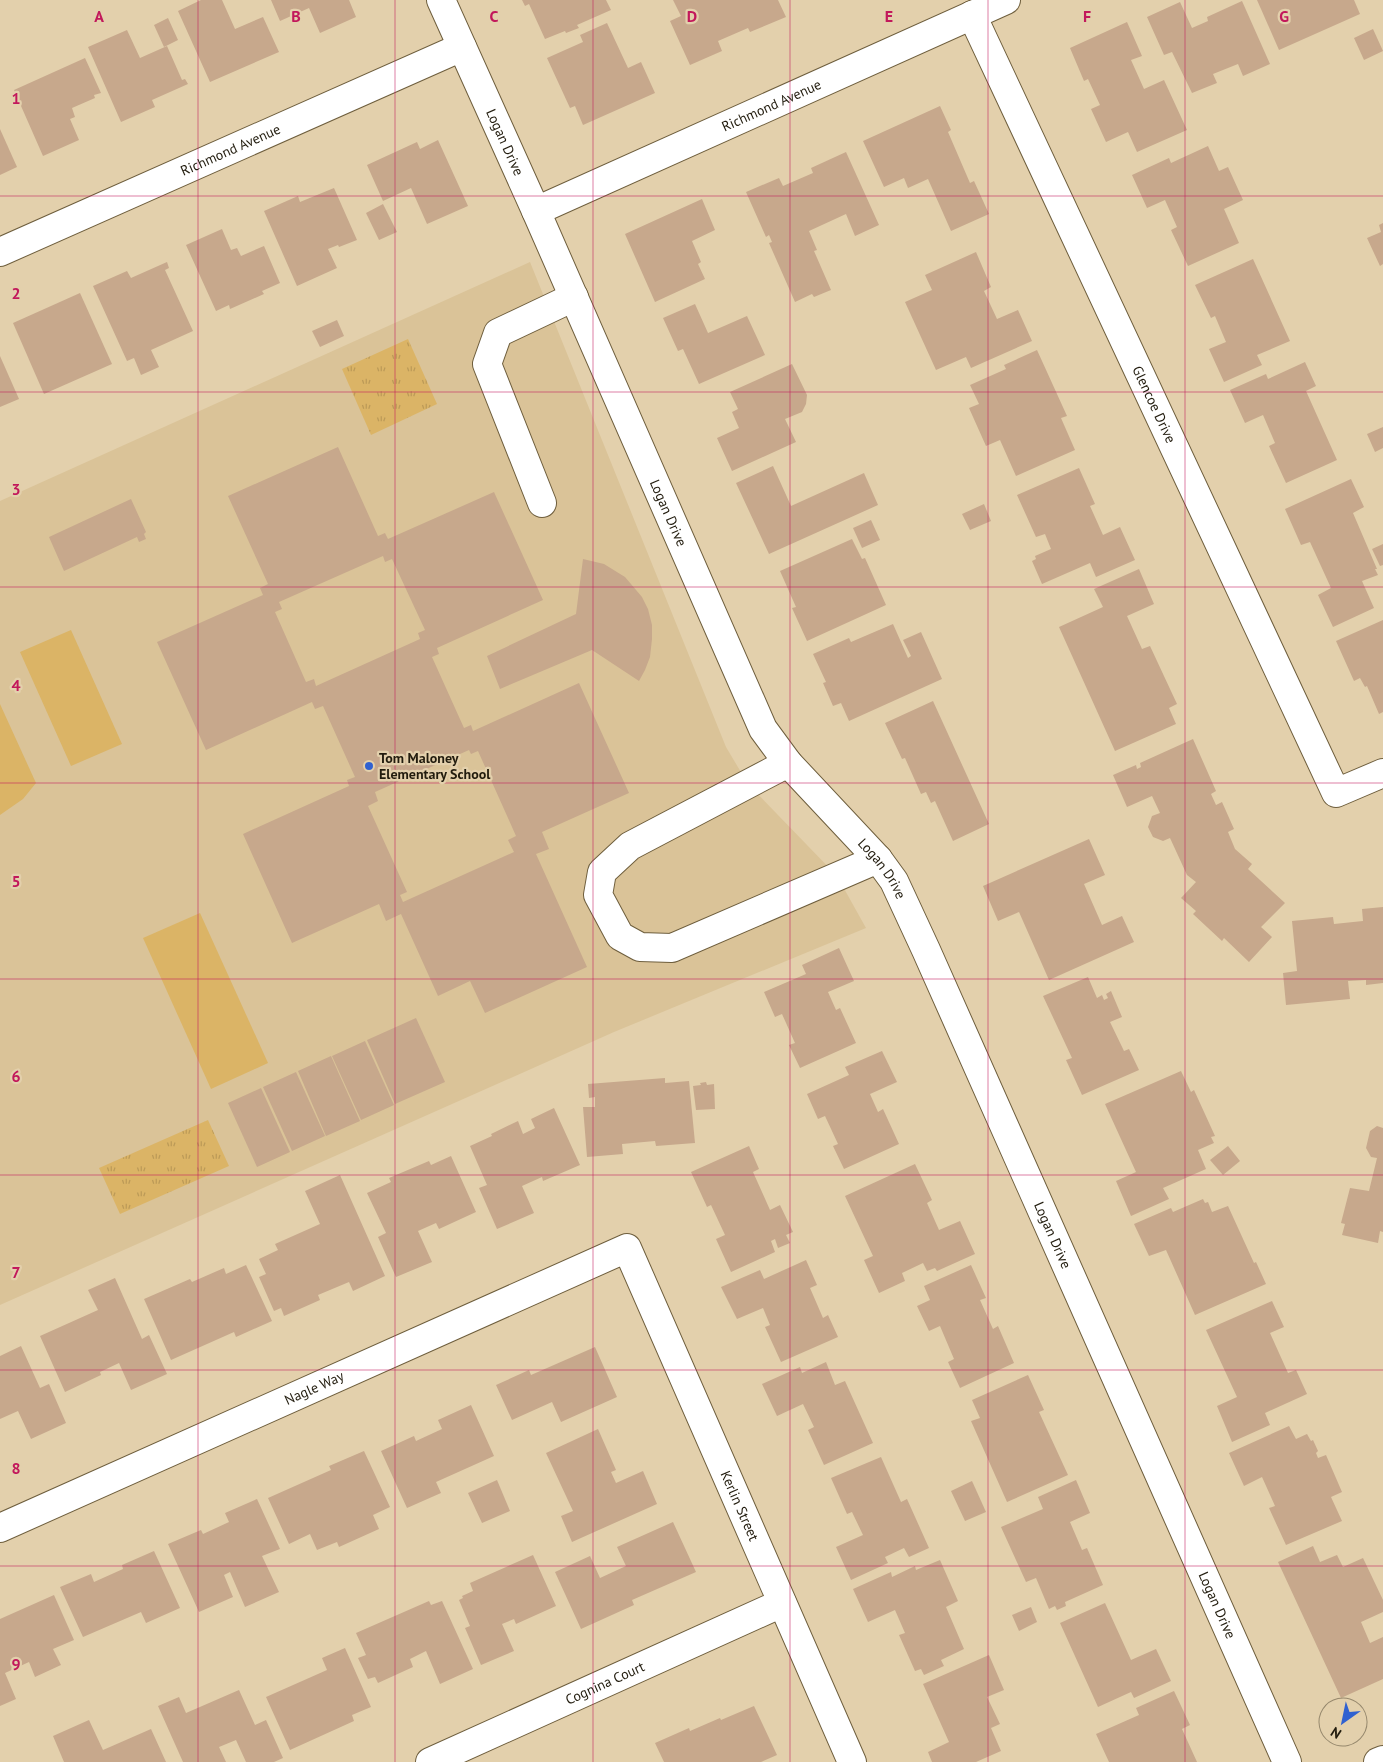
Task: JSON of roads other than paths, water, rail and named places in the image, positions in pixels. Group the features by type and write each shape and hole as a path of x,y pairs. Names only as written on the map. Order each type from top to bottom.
{"street":[{"name":"Logan Drive","path":"441,0 574,296 763,729 788,762 878,859 894,880 1287,1762"},
{"name":"Richmond Avenue","path":"536,211 1006,0"},
{"name":"Glencoe Drive","path":"972,15 1336,793 1383,773"},
{"name":"Richmond Avenue","path":"0,252 462,47"},
{"path":"542,503 487,364 498,334 574,296"},
{"path":"788,762 630,846 602,872 598,895 620,936 640,947 672,948 878,859"},
{"name":"Nagle Way","path":"0,1528 627,1248"},
{"name":"Kerlin Street","path":"627,1248 852,1762"},
{"name":"Cognina Court","path":"430,1762 782,1604"},
{"path":"1378,1762 1383,1760"}],"place":[{"name":"Tom Maloney Elementary School","path":"369,766"}]}
